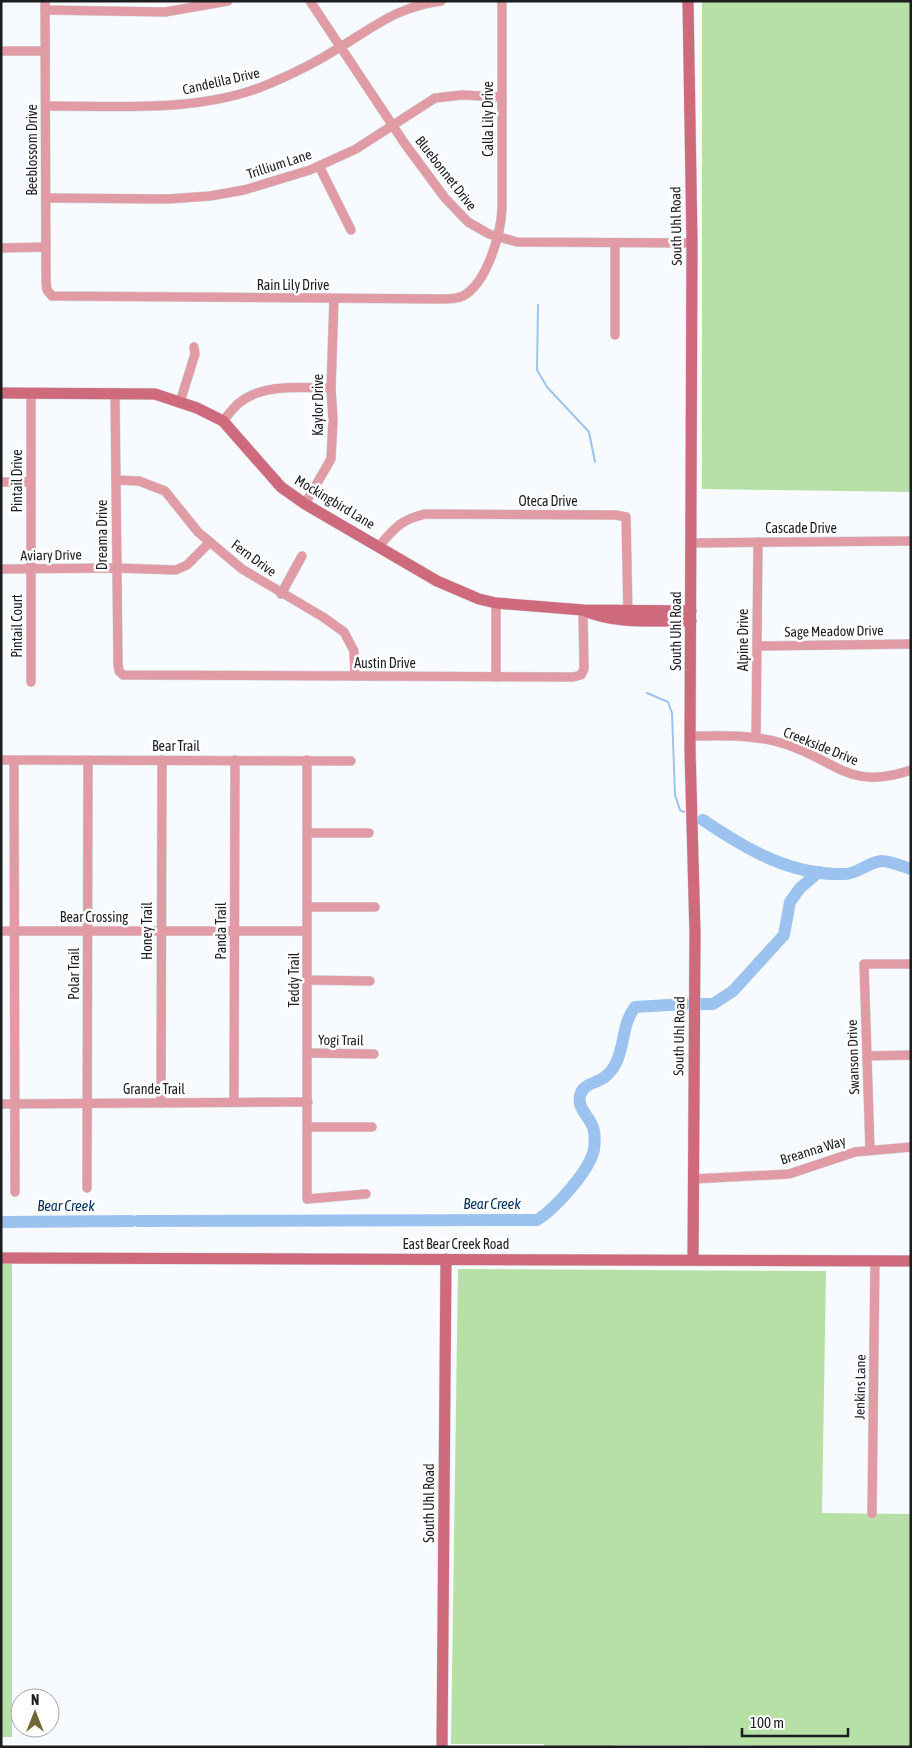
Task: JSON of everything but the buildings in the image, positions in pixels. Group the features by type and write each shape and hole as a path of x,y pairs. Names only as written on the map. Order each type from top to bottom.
{"main road":[{"name":"South Uhl Road","path":"688,1 692,243 691,736 695,932 693,1260"},
{"name":"Mockingbird Lane","path":"1,393 155,394 180,402 223,421 281,487 305,504 437,581 496,603 583,610 602,609 628,616 691,616"},
{"name":"East Bear Creek Road","path":"1,1258 911,1260"},
{"name":"South Uhl Road","path":"442,1747 446,1259"}],"street":[{"path":"45,6 165,12 228,1"},
{"name":"Bluebonnet Drive","path":"310,1 393,125 445,198 468,222 517,242 692,243"},
{"name":"Candelila Drive","path":"46,106 182,105 237,94 270,84 341,47 387,17 419,4 441,1"},
{"name":"Calla Lily Drive","path":"499,236 502,208 502,1"},
{"name":"Beeblossom Drive","path":"45,6 47,290 52,296"},
{"path":"1,51 45,51"},
{"name":"Trillium Lane","path":"46,198 168,199 210,196 244,190 318,166 356,149 435,98 462,95 502,97"},
{"path":"318,166 351,230"},
{"name":"Rain Lily Drive","path":"52,296 334,299 443,299 461,297 474,288 499,236"},
{"path":"614,242 615,335"},
{"path":"1,248 46,247"},
{"name":"Kaylor Drive","path":"305,504 330,459 333,420 331,388 334,299"},
{"path":"180,402 195,354 194,347"},
{"path":"223,421 239,403 253,395 268,390 331,388"},
{"name":"Dreama Drive","path":"115,393 118,664 119,671 123,675"},
{"name":"Pintail Drive","path":"31,394 31,569"},
{"name":"Fern Drive","path":"116,480 139,481 165,491 210,542 242,569 281,594 323,617 344,632 354,652 355,676"},
{"path":"1,482 31,482"},
{"name":"Oteca Drive","path":"378,546 406,518 425,514 616,515 626,517 628,616"},
{"name":"Cascade Drive","path":"691,543 911,541"},
{"name":"Aviary Drive","path":"1,569 116,568 176,570 187,565 210,542"},
{"name":"Alpine Drive","path":"756,738 758,542"},
{"path":"281,594 302,556"},
{"name":"Pintail Court","path":"31,569 31,682"},
{"path":"496,603 496,677"},
{"name":"Austin Drive","path":"123,675 573,677 580,675 584,668 583,610"},
{"name":"Sage Meadow Drive","path":"757,646 911,644"},
{"name":"Creekside Drive","path":"691,736 756,738 786,744 840,770 863,778 892,776 911,770"},
{"name":"Bear Trail","path":"1,760 351,761"},
{"path":"14,760 14,1192"},
{"name":"Polar Trail","path":"87,1188 88,760"},
{"name":"Honey Trail","path":"161,1103 162,760"},
{"name":"Panda Trail","path":"234,1102 235,760"},
{"name":"Teddy Trail","path":"307,760 307,1199 366,1194"},
{"path":"307,832 369,833"},
{"path":"307,907 375,907"},
{"name":"Bear Crossing","path":"1,931 307,930"},
{"name":"Swanson Drive","path":"870,1150 864,964 911,964"},
{"path":"308,980 370,981"},
{"name":"Yogi Trail","path":"308,1053 374,1054"},
{"path":"867,1056 911,1055"},
{"name":"Grande Trail","path":"1,1104 308,1102"},
{"path":"308,1127 372,1127"},
{"name":"Breanna Way","path":"693,1179 789,1174 855,1152 911,1147"},
{"name":"Jenkins Lane","path":"872,1514 875,1260"}],"green space":[{"path":"702,1 911,1 911,492 702,489"},
{"path":"1,1256 12,1256 12,1688 10,1688 10,1737 1,1737"},
{"path":"458,1269 826,1271 822,1513 911,1514 911,1746 614,1745 614,1747 545,1747 544,1744 451,1744"}],"waterway":[{"path":"538,305 537,370 547,387 589,432 595,462"},
{"path":"647,693 668,702 672,713 675,795 680,810 684,812"},
{"path":"703,820 736,841 770,859 806,870 845,874 881,861 911,869"},
{"name":"Bear Creek","path":"698,1004 713,1004 733,991 784,935 790,902 800,888 819,872"},
{"name":"Bear Creek","path":"138,1221 537,1220 553,1208 570,1190 590,1161 595,1142 593,1126 581,1106 580,1096 584,1088 603,1079 613,1069 620,1052 630,1015 635,1007 685,1004"},
{"name":"Bear Creek","path":"1,1222 132,1221"}]}
